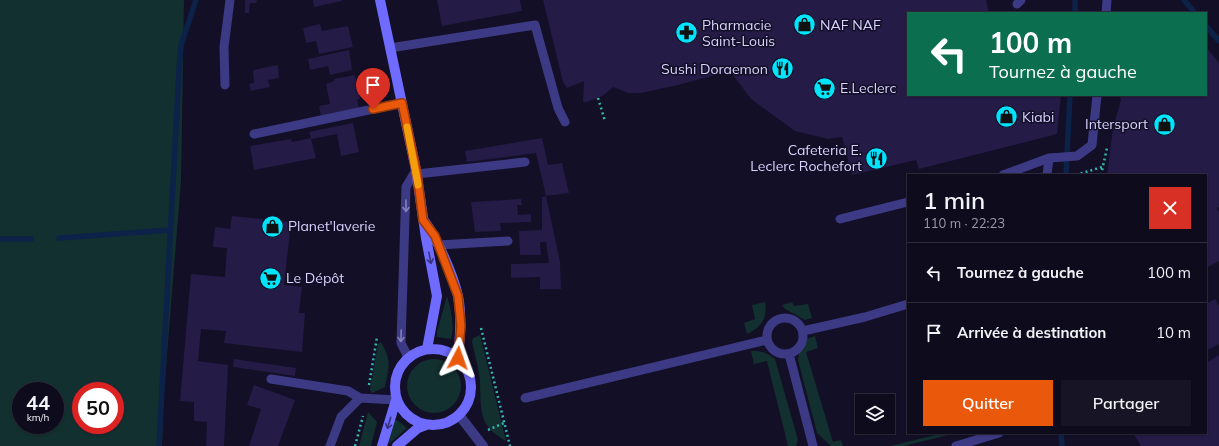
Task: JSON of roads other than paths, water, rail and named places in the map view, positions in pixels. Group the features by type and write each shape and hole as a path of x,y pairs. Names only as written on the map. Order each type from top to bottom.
{"main road":[{"path":"380,0 416,172 437,296 427,348"},
{"path":"423,220 435,236 458,296 461,326 458,358"},
{"path":"427,348 449,352 458,358 466,368 471,380 471,393 466,405 458,415 449,422 438,425 426,425 413,420 403,412 396,400 394,388 395,376 400,366 408,357 427,348"},
{"path":"382,446 396,400"},
{"path":"397,446 426,425"}],"street":[{"path":"458,415 483,446"}],"lane":[{"path":"225,85 224,47 230,0"},
{"path":"1106,12 1107,0"},
{"path":"390,48 536,25 558,108 565,122"},
{"path":"1006,174 1049,158 1076,156 1092,145 1097,96"},
{"path":"254,134 402,103"},
{"path":"1047,174 1049,158"},
{"path":"408,357 401,343 406,187 416,172 525,162"},
{"path":"840,219 907,202"},
{"path":"438,245 508,241"},
{"path":"803,331 865,317 907,304"},
{"path":"781,317 786,317 797,322 803,331 803,337 799,347 789,354 777,353 769,345 766,334 771,323 781,317"},
{"path":"525,398 767,340"},
{"path":"789,354 813,446"},
{"path":"271,379 348,391 360,398 396,400"},
{"path":"330,446 341,417 360,398"},
{"path":"956,446 996,434"}],"waterway":[{"path":"159,446 181,45 196,0"},
{"path":"1075,0 1075,12"},
{"path":"1184,0 1194,12"},
{"path":"1207,27 1219,41"},
{"path":"1066,174 1070,96"},
{"path":"59,238 171,230"},
{"path":"0,239 31,239"},
{"path":"1061,434 1062,446"}],"place":[{"name":"NAF NAF","path":"804,25"},
{"name":"Pharmacie Saint-Louis","path":"686,33"},
{"name":"Sushi Doraemon","path":"783,69"},
{"name":"E.Leclerc","path":"825,88"},
{"name":"Kiabi","path":"1007,117"},
{"name":"Intersport","path":"1164,124"},
{"name":"Cafeteria E. Leclerc Rochefort","path":"877,158"},
{"name":"Planet'laverie","path":"272,226"},
{"name":"Le Dépôt","path":"270,278"}]}
